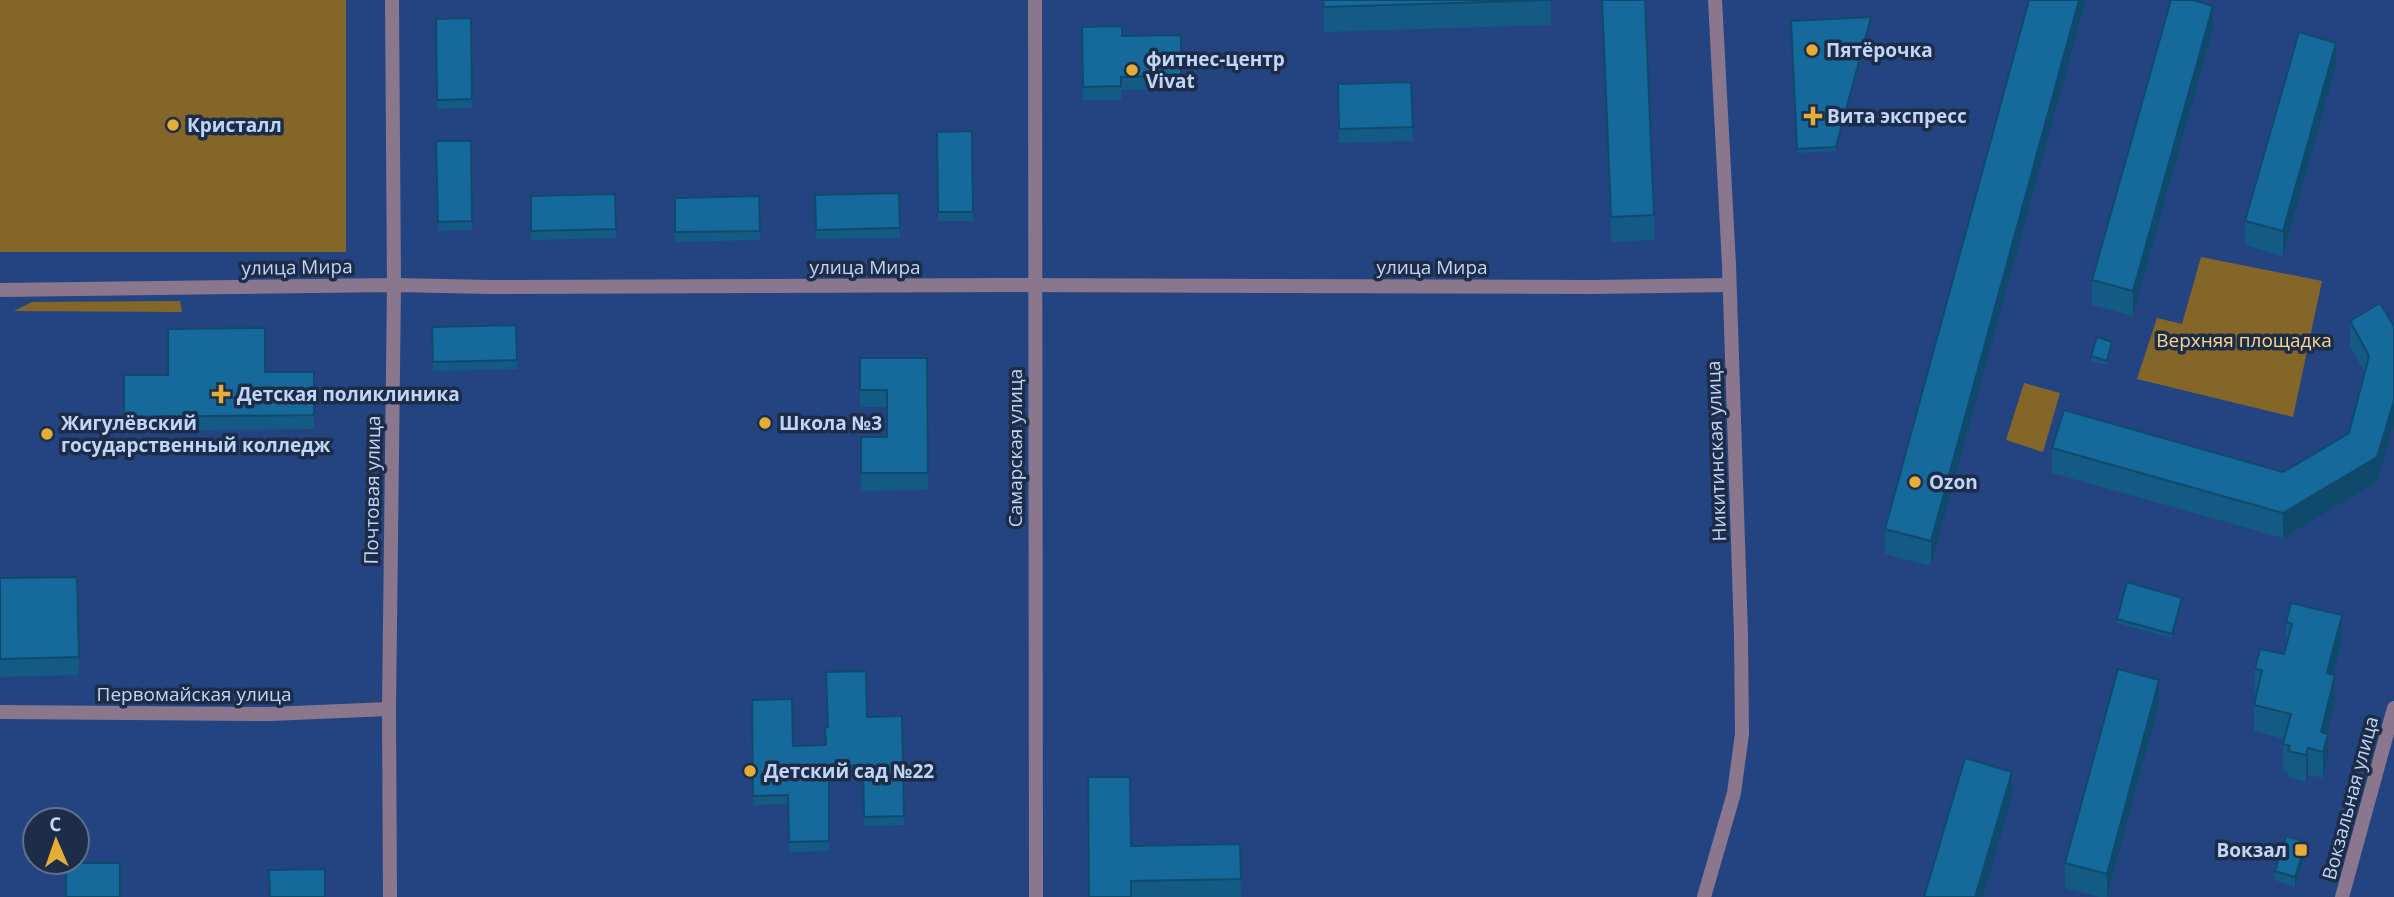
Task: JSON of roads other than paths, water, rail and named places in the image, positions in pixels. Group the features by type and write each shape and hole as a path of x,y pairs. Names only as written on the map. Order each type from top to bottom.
{"street":[{"name":"Почтовая улица","path":"390,897 389,709 394,285 392,0"},
{"name":"Самарская улица","path":"1035,0 1036,897"},
{"name":"Никитинская улица","path":"1704,897 1734,793 1742,734 1729,285 1715,0"},
{"name":"улица Мира","path":"0,290 394,285 1729,285"},
{"name":"Вокзальная улица","path":"2342,897 2394,708"},
{"name":"Первомайская улица","path":"0,712 270,714 389,709"}],"place":[{"name":"Пятёрочка","path":"1812,50"},
{"name":"фитнес-центр Vivat","path":"1132,70"},
{"name":"Вита экспресс","path":"1813,116"},
{"name":"Кристалл","path":"173,125"},
{"name":"Детская поликлиника","path":"221,394"},
{"name":"Школа №3","path":"765,423"},
{"name":"Жигулёвский государственный колледж","path":"47,434"},
{"name":"Ozon","path":"1915,482"},
{"name":"Детский сад №22","path":"750,771"},
{"name":"Вокзал","path":"2301,850"}],"park label":[{"name":"Верхняя площадка","path":"2244,340"}]}
